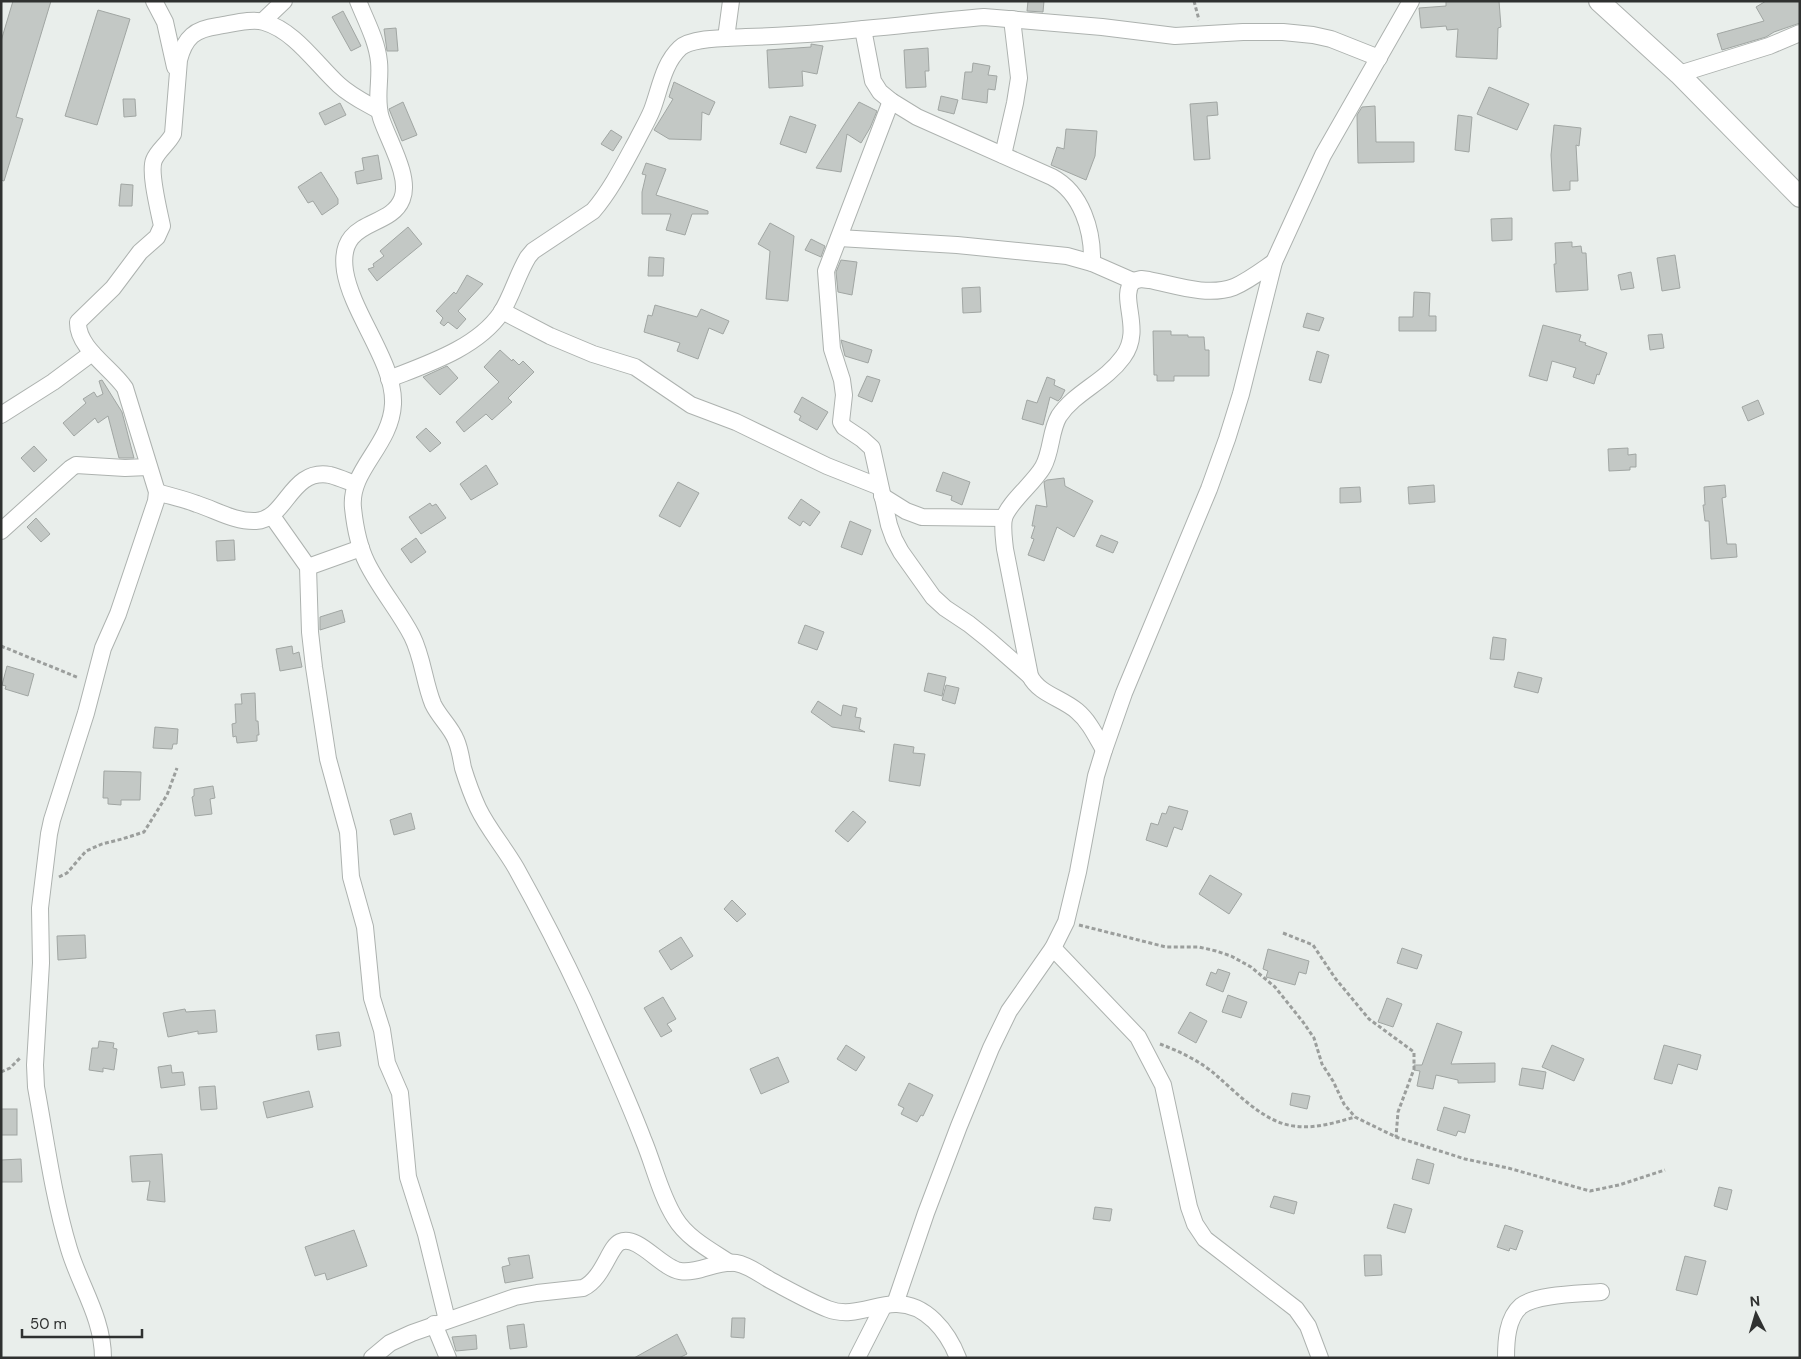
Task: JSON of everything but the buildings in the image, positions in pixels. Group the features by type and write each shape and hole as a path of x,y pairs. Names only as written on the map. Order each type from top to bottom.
{"street":[{"path":"154,1 165,22 177,74"},
{"path":"263,21 284,1"},
{"path":"358,1 379,58 378,110 404,181 404,195 401,203 393,211 364,227 351,237 346,246 345,272 351,291 389,379 393,403 391,420 383,439 355,484 352,495 361,548 372,572 412,635 420,655 433,703 456,739 467,781 477,806 517,869 584,1002 638,1124 670,1210 688,1234 730,1263"},
{"path":"726,38 731,1"},
{"path":"857,1358 889,1306 958,1126 1009,1011 1053,948 1066,922 1078,872 1094,785 1104,750 1124,693 1205,498 1227,439 1241,394 1274,262 1345,114 1411,1"},
{"path":"1598,1 1679,74 1800,197"},
{"path":"389,379 476,339 492,324 502,311 523,265 533,251 582,218 599,204 626,160 652,111 663,76 670,62 681,47 691,42 863,29 984,17 1175,36 1243,32 1283,32 1313,35 1331,39 1379,58"},
{"path":"1003,155 1019,78 1012,20"},
{"path":"103,1358 101,1338 94,1311 70,1252 60,1219 36,1087 35,1065 41,963 40,914 52,820 86,713 103,648 118,614 154,510 157,492 126,388 92,353 81,338 78,322 114,288 140,252 160,233 162,226 153,162 173,134 177,74 182,49 189,38 197,31 245,22 263,21 282,30 353,96 378,110"},
{"path":"863,29 873,81 880,92 891,101 917,117 1052,177 1069,188 1084,214 1092,252 1092,264"},
{"path":"1679,74 1769,46 1800,33"},
{"path":"891,101 826,271 832,349 842,380 844,395 841,422 844,427 872,448 889,526 894,539 933,597 989,640 1030,676 1038,687 1075,709 1093,730 1104,750"},
{"path":"839,238 916,242 1067,256 1133,281 1142,279 1204,291 1222,290 1244,283 1274,262"},
{"path":"1030,676 1005,548 1004,518 1044,466 1059,416 1070,404 1112,372 1129,349 1133,326 1128,294 1129,286 1133,281"},
{"path":"502,311 550,336 593,354 635,368 691,405 736,422 881,491 906,511 922,517 1004,518"},
{"path":"1,415 53,382 92,353"},
{"path":"1,531 70,468 76,465 125,468 148,467"},
{"path":"157,492 240,520 256,521 272,516 299,483 312,477 330,475 355,484"},
{"path":"272,516 308,567 314,667 328,759 348,832 350,876 365,927 372,998 382,1030 387,1063 400,1093 408,1177 426,1234 448,1358"},
{"path":"308,567 361,548"},
{"path":"1053,948 1138,1037 1163,1086 1189,1207 1195,1224 1205,1239 1296,1309 1308,1326 1320,1358"},
{"path":"372,1358 390,1343 441,1322 515,1297 583,1288 601,1272 616,1245 621,1242 635,1242 673,1269 681,1271 692,1271 715,1264 730,1263 746,1266 792,1292 830,1310 851,1312 889,1306 913,1306 929,1316 950,1340 958,1358"},
{"path":"1506,1358 1509,1325 1520,1307 1535,1300 1555,1296 1601,1292"}],"path":[{"path":"1,646 93,683"},
{"path":"43,885 67,873 86,851 102,844 144,832 167,795 177,768"},
{"path":"1066,922 1166,947 1199,947 1216,951 1231,956 1251,967 1275,987 1303,1022 1314,1038 1322,1064 1344,1104 1355,1117 1396,1138 1465,1159 1508,1168 1590,1191 1620,1185 1665,1170"},
{"path":"1283,933 1313,945 1335,978 1369,1020 1414,1052 1414,1069 1398,1112 1396,1138"},
{"path":"1138,1037 1192,1059 1216,1075 1235,1093 1274,1120 1293,1126 1324,1126 1355,1117"}]}
